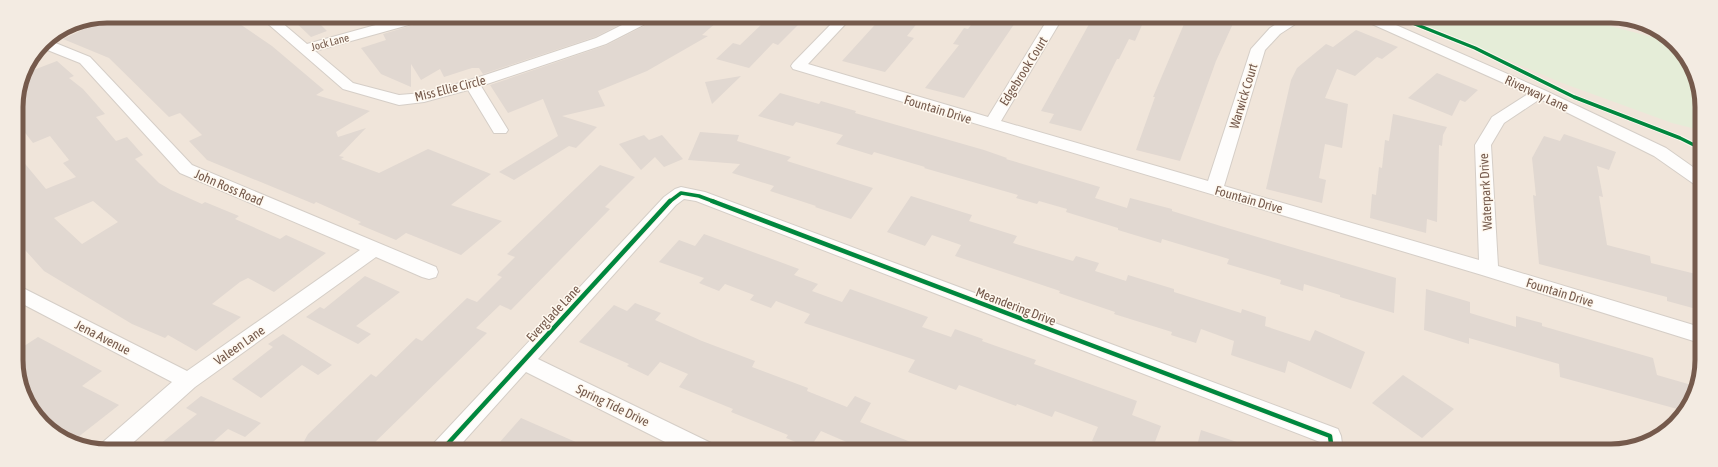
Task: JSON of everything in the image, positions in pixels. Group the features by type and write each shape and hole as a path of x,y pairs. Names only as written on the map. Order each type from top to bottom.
{"street":[{"name":"Miss Ellie Circle","path":"274,23 348,86 399,100 424,97 472,84 601,41 636,23"},
{"name":"Jock Lane","path":"305,49 400,23"},
{"name":"Fountain Drive","path":"839,23 798,66 990,124 1489,270 1695,333"},
{"name":"Edgebrook Court","path":"990,124 1052,23"},
{"name":"Warwick Court","path":"1214,189 1258,49 1275,32 1288,23"},
{"name":"Riverway Lane","path":"1379,23 1539,93 1660,152 1695,176"},
{"name":"John Ross Road","path":"51,45 85,60 186,169 429,272"},
{"path":"472,84 500,130"},
{"name":"Waterpark Drive","path":"1489,270 1483,145 1498,120 1539,93"},
{"name":"Everglade Lane","path":"447,444 670,201 681,193"},
{"name":"Meandering Drive","path":"681,193 699,196 1330,436 1331,444"},
{"name":"Valeen Lane","path":"117,444 188,381 374,249"},
{"name":"Jena Avenue","path":"23,295 188,381"},
{"name":"Spring Tide Drive","path":"522,361 691,444"}],"shaded area":[{"path":"1611,23 1638,27 1662,40 1678,56 1691,80 1695,102 1695,365 1691,387 1678,411 1658,430 1638,440 1616,444 107,444 80,440 56,427 40,411 29,392 24,371 23,102 29,75 37,60 44,52 60,37 75,29 96,24"}],"green space":[{"path":"1421,23 1599,23 1661,39 1681,60 1691,80 1695,102 1695,129 1672,123 1562,83"}],"building":[{"path":"107,23 238,23 272,46 324,90 316,95 370,111 336,132 338,137 366,128 339,156 344,157 341,159 379,173 428,149 491,174 451,205 502,221 461,255 406,233 396,240 358,224 361,222 316,202 314,204 207,160 189,141 202,135 180,113 169,117 109,58 63,39 82,30 78,28"},
{"path":"296,23 319,23 327,31 311,37"},
{"path":"420,23 623,23 595,37 483,74 479,68 472,68 444,77 440,69 421,80 411,64 411,87 381,74 361,48 386,40 383,34"},
{"path":"650,23 716,23 702,35 708,36 647,71 598,91 605,106 562,116 597,127 576,148 569,146 514,180 499,172 558,136 543,99 508,113 490,85 607,45"},
{"path":"763,23 800,23 778,45 773,43 749,68 716,59 733,43 740,45"},
{"path":"877,23 917,23 907,36 914,38 885,72 842,61"},
{"path":"972,23 1015,23 964,98 925,88 959,45 953,44 964,28 968,29"},
{"path":"1090,23 1134,23 1142,25 1135,41 1129,39 1119,59 1117,59 1081,131 1049,123 1054,114 1041,111"},
{"path":"1184,23 1233,23 1216,61 1180,161 1136,150 1155,97 1153,97"},
{"path":"1356,30 1398,47 1382,59 1377,57 1355,76 1337,69 1325,98 1348,104 1342,148 1325,144 1319,178 1326,180 1322,203 1266,189 1291,80 1297,68 1326,44 1333,47"},
{"path":"57,61 74,76 69,78 83,89 105,114 96,117 116,141 127,137 143,155 135,159 159,183 202,204 205,202 239,216 235,219 280,239 286,235 326,253 274,292 248,278 240,282 212,304 241,317 196,351 168,335 165,338 132,324 44,271 23,248 23,161 46,189 76,177 63,163 69,160 50,136 33,143 23,130 23,102 26,85 32,71","holes":["93,201 118,222 82,244 54,218"]},
{"path":"1437,73 1478,90 1465,102 1460,100 1452,116 1408,98"},
{"path":"741,76 712,104 705,82"},
{"path":"780,93 819,104 821,101 856,111 855,113 984,150 1007,158 1006,159 1100,187 1095,198 1127,208 1130,198 1172,209 1172,211 1396,278 1394,313 1340,297 1340,295 1304,284 1303,291 1280,284 1281,280 1227,264 1229,259 1162,239 1161,243 1066,212 1067,209 1039,201 1037,204 1016,198 1018,195 924,168 925,167 874,152 872,155 836,144 843,135 796,122 793,126 758,116"},
{"path":"1393,114 1447,127 1443,135 1442,146 1439,145 1437,222 1427,219 1426,233 1370,218 1372,194 1376,195 1379,167 1382,168 1385,140 1389,141"},
{"path":"700,132 739,135 737,141 791,157 787,161 873,188 851,219 770,191 774,186 732,173 740,164 688,160"},
{"path":"1564,134 1616,152 1609,170 1597,166 1603,197 1599,196 1607,245 1650,256 1651,263 1695,274 1695,309 1667,301 1667,297 1539,264 1533,195 1536,196 1532,158 1544,136 1560,141"},
{"path":"644,135 649,140 662,135 683,159 664,167 655,157 641,170 619,144"},
{"path":"600,165 635,177 605,207 610,209 511,310 500,305 476,328 487,333 373,444 303,444 308,434 371,374 376,377 416,338 422,341 467,298 477,302 502,277 497,275 515,257 507,254"},
{"path":"911,196 972,215 969,221 1017,236 1013,243 1073,261 1076,256 1099,263 1095,271 1126,281 1128,275 1174,289 1174,292 1241,313 1242,309 1266,317 1265,326 1310,341 1315,330 1365,352 1351,389 1288,361 1285,373 1231,355 1234,341 1201,329 1196,343 1171,335 1172,332 1114,314 1115,312 1059,293 1060,291 955,256 961,245 932,235 925,246 887,232"},
{"path":"704,234 799,269 794,275 818,284 812,291 842,302 850,289 928,317 922,327 951,337 955,329 983,339 982,341 1036,360 1034,364 1137,401 1132,415 1161,426 1154,444 1100,444 1092,441 1098,427 1055,411 1052,417 1017,404 1016,406 959,385 956,390 908,372 915,360 804,323 810,314 776,301 771,308 750,300 754,295 725,284 719,291 699,283 704,278 659,262 679,240 695,246"},
{"path":"365,276 400,292 356,326 371,334 358,344 306,317 320,307 324,309"},
{"path":"1426,289 1470,302 1470,313 1516,327 1516,316 1542,323 1542,326 1653,358 1657,375 1691,385 1691,387 1679,409 1560,377 1559,364 1469,338 1469,344 1424,330"},
{"path":"635,303 661,313 655,320 702,341 755,361 752,367 808,388 807,391 847,407 855,396 871,403 860,422 916,444 851,444 821,431 813,444 800,444 786,438 788,435 731,412 733,409 679,387 688,374 660,362 648,376 627,366 629,364 579,342 614,305 627,311"},
{"path":"283,334 332,365 318,375 302,365 261,398 232,379 273,347 268,344"},
{"path":"38,337 102,371 82,386 119,405 77,438 65,433 56,427 40,411 29,392 24,371 23,347"},
{"path":"1403,375 1454,409 1422,438 1372,403"},
{"path":"201,396 261,423 245,437 228,429 211,444 160,444 197,414 186,408"},
{"path":"521,418 580,444 498,444"},
{"path":"1201,430 1243,444 1198,444"}],"cycle path":[{"path":"1412,23 1475,48 1574,97 1680,138 1695,146"},
{"path":"447,444 670,201 681,193 699,196 1330,436 1331,444"}]}
